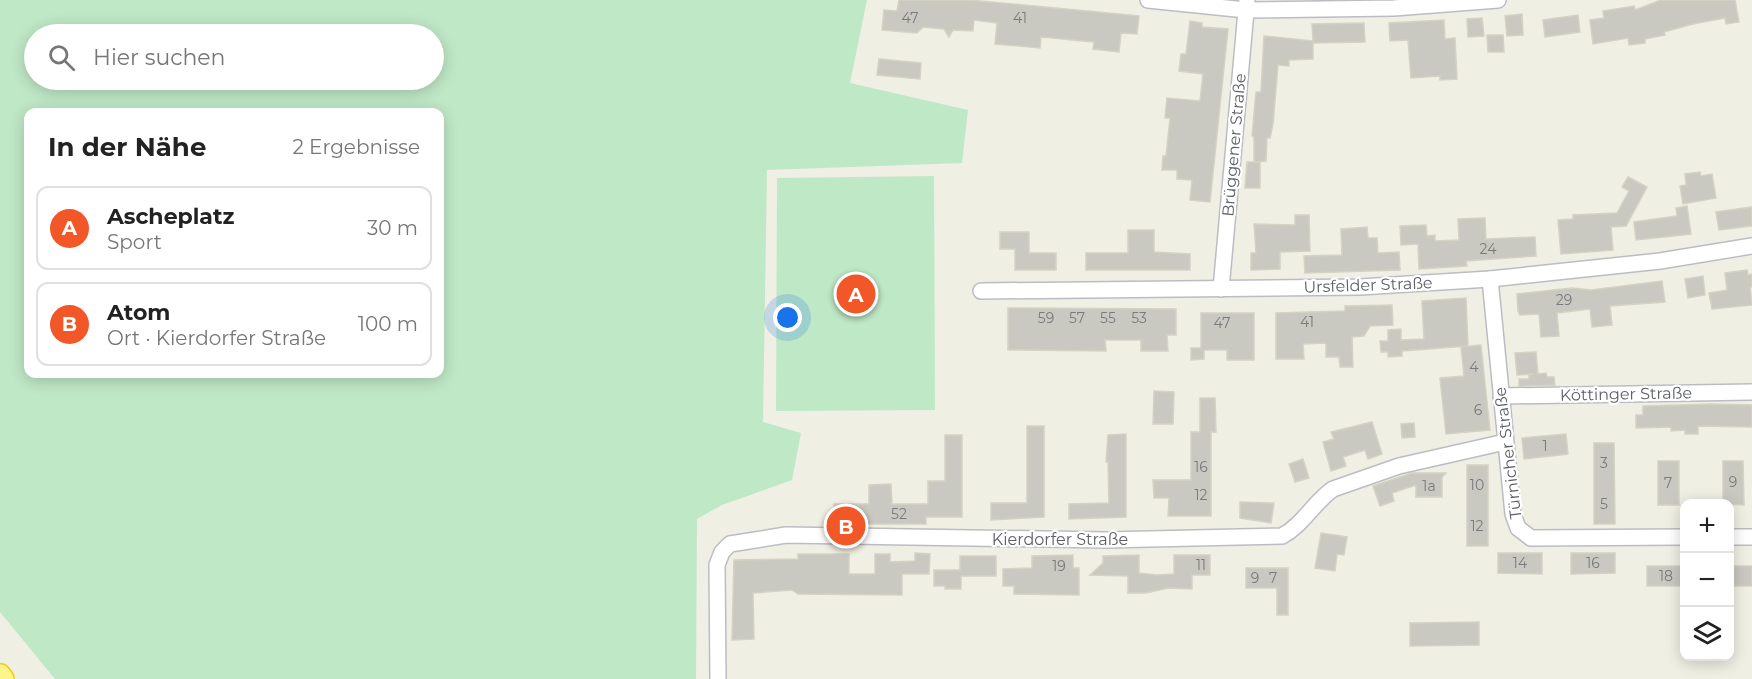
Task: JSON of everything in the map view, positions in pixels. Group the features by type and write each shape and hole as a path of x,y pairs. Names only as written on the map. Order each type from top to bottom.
{"highway":[{"path":"0,675 3,679"}],"street":[{"path":"1148,0 1394,8 1498,0"},
{"name":"Brüggener Straße","path":"1221,289 1247,5"},
{"name":"Ursfelder Straße","path":"981,291 1360,287 1490,279 1660,261 1752,246"},
{"name":"Türnicher Straße","path":"1490,279 1513,514 1518,528 1531,538 1680,537"},
{"name":"Köttinger Straße","path":"1501,396 1752,392"},
{"name":"Kierdorfer Straße","path":"718,679 717,565 722,552 730,544 786,535 1093,540 1282,536 1293,530 1333,489 1399,466 1505,442"},
{"path":"1734,537 1752,537"}],"green space":[{"path":"0,0 867,0 850,83 968,110 962,163 767,170 763,422 801,433 792,480 722,505 697,519 696,679 55,679 0,612"},
{"path":"934,176 935,410 776,411 777,178"}],"building":[{"path":"899,0 970,0 1139,16 1137,34 1121,33 1119,52 1093,49 1094,42 1041,37 1040,48 995,44 997,23 974,20 973,31 953,30 949,37 944,29 923,27 917,33 882,30 884,10 897,11"},
{"path":"1661,0 1735,0 1739,22 1726,24 1725,18 1693,24 1664,32 1665,35 1645,39 1645,43 1629,45 1628,38 1593,44 1590,20 1604,18 1603,11 1634,6 1635,10"},
{"path":"1522,14 1523,35 1507,36 1505,16"},
{"path":"1578,15 1580,32 1545,37 1543,20"},
{"path":"1482,18 1484,36 1468,37 1467,19"},
{"path":"1444,20 1445,39 1455,38 1457,79 1440,80 1440,76 1411,78 1408,40 1390,41 1389,23"},
{"path":"1190,21 1202,23 1202,27 1228,29 1210,202 1190,200 1192,180 1177,179 1177,170 1162,170 1163,156 1166,156 1170,118 1165,118 1167,98 1200,101 1203,74 1179,71 1181,54 1186,54"},
{"path":"1364,23 1365,42 1313,43 1313,59 1289,60 1289,66 1278,65 1273,124 1270,138 1267,138 1266,161 1254,162 1254,137 1252,136 1256,92 1261,92 1264,36 1313,41 1312,24"},
{"path":"1487,35 1503,35 1504,52 1488,52"},
{"path":"879,59 921,63 920,79 877,75"},
{"path":"1247,162 1260,162 1260,188 1245,188"},
{"path":"1700,172 1701,176 1712,174 1716,198 1683,204 1680,186 1686,185 1685,174"},
{"path":"1628,177 1647,187 1626,226 1611,227 1613,250 1561,254 1558,220 1573,219 1573,215 1617,213 1629,191 1622,187"},
{"path":"1687,206 1691,234 1636,240 1634,222 1677,216 1676,208"},
{"path":"1752,207 1752,226 1719,230 1716,212"},
{"path":"1295,215 1309,215 1310,251 1280,252 1280,269 1251,270 1251,253 1256,253 1254,224 1295,225"},
{"path":"1485,218 1486,239 1535,237 1536,256 1466,261 1467,266 1419,269 1418,244 1401,245 1400,226 1426,225 1427,236 1435,235 1435,241 1459,240 1458,219"},
{"path":"1367,227 1368,238 1377,238 1378,253 1399,252 1400,270 1305,273 1304,256 1342,255 1341,229"},
{"path":"1128,230 1154,230 1154,252 1190,254 1190,270 1086,270 1086,253 1128,253"},
{"path":"1000,232 1029,232 1029,253 1056,253 1056,270 1015,270 1015,249 1000,249"},
{"path":"1747,270 1748,275 1752,274 1752,287 1750,287 1752,305 1712,309 1709,293 1727,290 1725,273"},
{"path":"1703,276 1705,295 1688,298 1685,279"},
{"path":"1662,281 1665,302 1610,306 1612,325 1592,327 1590,309 1557,313 1559,336 1541,337 1539,314 1520,315 1518,311 1517,294 1572,288 1591,290"},
{"path":"1466,298 1468,346 1402,351 1402,356 1388,357 1388,352 1381,352 1380,341 1388,341 1388,330 1401,329 1401,340 1424,339 1422,301"},
{"path":"1392,305 1393,325 1370,326 1364,336 1352,337 1353,367 1340,367 1339,357 1326,357 1326,343 1303,344 1304,359 1276,359 1276,313 1345,311 1345,306"},
{"path":"1008,308 1176,309 1176,335 1167,335 1168,351 1141,351 1141,340 1105,340 1106,351 1008,350"},
{"path":"1201,313 1254,313 1254,360 1227,360 1227,350 1204,350 1204,359 1191,360 1191,348 1201,348"},
{"path":"1481,345 1490,430 1446,434 1440,378 1464,376 1461,347"},
{"path":"1536,352 1538,374 1546,373 1547,377 1554,377 1555,385 1519,386 1519,379 1529,379 1529,375 1534,374 1517,375 1515,353"},
{"path":"1154,391 1174,392 1173,424 1153,424"},
{"path":"1200,398 1215,398 1216,432 1211,432 1211,516 1168,516 1169,498 1154,498 1153,480 1191,480 1191,432 1200,432"},
{"path":"1752,405 1752,427 1698,426 1698,434 1685,434 1685,430 1671,431 1671,427 1636,428 1636,415 1643,415 1643,406"},
{"path":"1372,422 1382,454 1368,459 1365,450 1343,457 1346,466 1331,471 1323,442 1334,439 1331,432"},
{"path":"1414,423 1415,437 1402,438 1401,424"},
{"path":"1027,426 1044,426 1044,517 991,520 991,503 1027,503"},
{"path":"1126,434 1126,517 1069,519 1069,504 1109,503 1108,462 1106,462 1108,435"},
{"path":"1566,434 1568,454 1524,459 1522,438"},
{"path":"945,435 962,435 962,517 926,517 926,524 834,524 834,504 869,504 869,485 891,484 892,504 928,504 928,481 945,481"},
{"path":"1594,443 1614,443 1615,524 1594,524"},
{"path":"1303,459 1309,478 1295,482 1289,464"},
{"path":"1658,461 1679,461 1679,505 1658,505"},
{"path":"1723,461 1743,461 1744,505 1734,505 1734,499 1723,499"},
{"path":"1467,465 1488,465 1488,546 1467,546"},
{"path":"1412,473 1446,473 1442,477 1442,497 1416,497 1416,485 1392,493 1394,501 1380,506 1373,486"},
{"path":"1240,502 1274,503 1271,523 1240,518"},
{"path":"1321,533 1347,537 1344,555 1337,554 1335,571 1315,568"},
{"path":"915,553 930,554 929,574 902,574 902,595 798,594 792,590 753,593 754,639 732,640 734,560 798,559 798,554 849,554 849,574 875,574 875,554 890,554 890,562 915,561"},
{"path":"1498,553 1542,553 1542,574 1498,573"},
{"path":"1571,553 1615,553 1615,573 1571,574"},
{"path":"1073,555 1073,568 1079,568 1079,595 1014,594 1014,586 1003,586 1003,569 1032,568 1032,556"},
{"path":"1139,555 1139,573 1157,575 1174,574 1174,555 1210,555 1210,575 1192,575 1192,589 1168,588 1146,593 1128,593 1128,576 1090,575 1103,563 1103,556"},
{"path":"960,556 996,556 996,576 961,576 961,589 934,586 934,570 960,570"},
{"path":"1647,566 1680,566 1680,586 1647,586"},
{"path":"1734,566 1752,566 1752,586 1734,586"},
{"path":"1246,568 1288,568 1288,615 1277,615 1277,588 1246,588"},
{"path":"1479,622 1479,645 1410,646 1410,623"}],"place":[{"name":"Ascheplatz","path":"856,294"},
{"name":"Atom","path":"846,526"}]}
